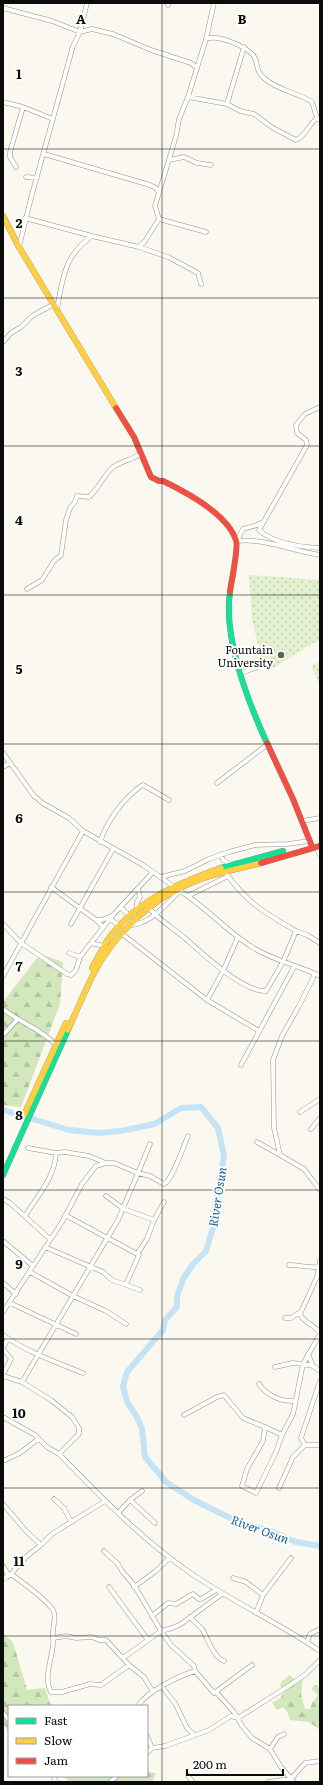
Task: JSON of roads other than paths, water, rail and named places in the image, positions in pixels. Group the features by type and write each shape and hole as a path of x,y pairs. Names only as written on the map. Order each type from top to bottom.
{"main road":[{"path":"3,216 18,247 56,306 134,437 149,473 154,480 163,481 188,493 192,499 206,509 223,525 229,528 237,541 228,618 232,641 253,713 314,844"},
{"path":"177,888 192,882 227,875 320,841"},
{"path":"3,1174 55,1044 96,958 120,926 136,911 147,906 195,876 231,865 314,844"},
{"path":"37,1091 103,956 128,925 147,906"},
{"path":"3,1164 19,1133"}],"street":[{"path":"18,247 73,46 80,32 87,3"},
{"path":"139,247 145,241 159,219 155,206 176,136 179,119 200,60 214,3"},
{"path":"3,8 43,18 80,32 87,29 92,29 113,34 151,50 191,63 197,68"},
{"path":"82,24 87,29"},
{"path":"188,97 227,104 254,114 273,128 296,140 302,136 312,122 319,119 312,102 265,79 257,71 254,56 244,47 216,38 206,39"},
{"path":"227,104 244,47"},
{"path":"191,63 200,60"},
{"path":"3,102 23,107 53,119"},
{"path":"16,167 10,157 10,152 23,107"},
{"path":"44,154 150,185 156,188 159,193"},
{"path":"169,160 184,157 197,163 211,165"},
{"path":"26,177 37,178"},
{"path":"150,185 157,184 163,179"},
{"path":"25,218 139,247 168,257 198,273 201,284"},
{"path":"159,219 206,232"},
{"path":"14,237 22,236"},
{"path":"3,342 11,333 21,327 32,316 56,306 67,266 74,251 92,236"},
{"path":"320,407 305,414 296,426 297,433 306,440 307,445 259,530 270,537 288,543 320,548"},
{"path":"28,589 42,580 54,561 61,555 66,520 70,508 77,496 90,497 111,469 120,463 141,454"},
{"path":"264,521 257,525 243,529 237,541 254,540 302,553 320,555"},
{"path":"241,672 263,665"},
{"path":"218,783 268,744"},
{"path":"3,753 34,796 49,808 75,822 83,831 100,842 162,877 238,937 264,954 320,976"},
{"path":"3,767 10,763"},
{"path":"100,842 105,830 122,804 141,786 143,785 169,800"},
{"path":"302,821 320,818"},
{"path":"3,976 83,831"},
{"path":"162,877 185,871 221,854 255,846 294,843 314,844 320,855"},
{"path":"71,924 113,849"},
{"path":"221,854 222,860 231,865"},
{"path":"3,924 21,943 66,974 71,975 76,970 80,957 103,927 153,872"},
{"path":"188,896 227,875 256,907 296,931 307,935 320,943"},
{"path":"51,887 96,920 103,927"},
{"path":"138,888 140,897 154,914 223,971 238,980 264,991 267,989 283,962 296,931"},
{"path":"128,925 139,924 154,914 177,888"},
{"path":"136,911 136,906 140,897"},
{"path":"120,907 130,916"},
{"path":"96,920 112,917"},
{"path":"112,917 120,926"},
{"path":"121,933 207,1000 259,1031"},
{"path":"207,1000 223,971 238,937"},
{"path":"91,943 104,946"},
{"path":"69,953 80,957"},
{"path":"241,1065 294,967"},
{"path":"280,1155 274,1128 273,1060 282,1036 299,1006 314,973"},
{"path":"3,1009 17,1020 46,1035 55,1044"},
{"path":"3,1035 17,1020"},
{"path":"300,1112 320,1099"},
{"path":"311,1130 320,1118"},
{"path":"28,1148 56,1153 65,1152 89,1156 106,1163 114,1164 150,1176 162,1184 167,1183 188,1136"},
{"path":"257,1142 304,1170 320,1190"},
{"path":"24,1383 38,1354 124,1209 150,1144"},
{"path":"25,1216 51,1176 56,1165 56,1153"},
{"path":"3,1312 30,1272 90,1173 96,1166 106,1163"},
{"path":"106,1196 124,1209 154,1220"},
{"path":"3,1199 10,1203 50,1239"},
{"path":"136,1254 147,1239 154,1220 164,1202"},
{"path":"65,1215 121,1244 139,1256 139,1260 126,1284"},
{"path":"3,1241 33,1266"},
{"path":"45,1247 103,1272 112,1280 140,1290"},
{"path":"285,1318 291,1318 300,1312 317,1277 320,1261"},
{"path":"289,1265 319,1267"},
{"path":"30,1272 73,1296 106,1311 126,1324"},
{"path":"3,1283 16,1294"},
{"path":"10,1303 76,1334"},
{"path":"265,1427 263,1441 247,1469 242,1486 255,1493 258,1491 279,1446 282,1435 293,1414 303,1364 319,1337 320,1332 303,1320 300,1312"},
{"path":"3,1336 38,1354 83,1373"},
{"path":"8,1339 3,1348 11,1359 3,1375 24,1383 67,1412 77,1424 79,1434 59,1454"},
{"path":"308,1354 313,1366"},
{"path":"275,1367 293,1363 313,1366 320,1371"},
{"path":"305,1444 301,1438 320,1381"},
{"path":"259,1384 265,1391 276,1397 285,1401 295,1401"},
{"path":"184,1415 194,1411 217,1397 224,1396 243,1418 282,1435"},
{"path":"3,1423 5,1418 59,1454 105,1501 150,1543 169,1558 222,1594 307,1642 320,1651"},
{"path":"3,1462 20,1453 38,1439"},
{"path":"305,1444 320,1445"},
{"path":"279,1488 293,1457 305,1444"},
{"path":"118,1513 130,1500 142,1491"},
{"path":"54,1499 64,1508 71,1522"},
{"path":"130,1500 155,1523"},
{"path":"3,1579 10,1575 27,1556 52,1534 105,1501"},
{"path":"3,1504 26,1531 41,1545"},
{"path":"104,1551 118,1564 171,1645 194,1666 195,1671 214,1693 216,1692 224,1701 252,1738 270,1749 281,1768 293,1781"},
{"path":"134,1587 156,1571 169,1558"},
{"path":"256,1613 263,1595 291,1558"},
{"path":"3,1566 10,1575 41,1597 53,1610 55,1615 52,1633 54,1638 48,1676 49,1688 51,1692 62,1692 90,1684 101,1685 129,1665"},
{"path":"233,1578 246,1582 263,1595"},
{"path":"109,1587 148,1640"},
{"path":"152,1616 168,1603 176,1604 193,1594 201,1599 216,1590"},
{"path":"123,1658 161,1631 172,1628 222,1594"},
{"path":"190,1617 201,1628 218,1655 224,1661"},
{"path":"307,1642 310,1634 320,1629"},
{"path":"54,1638 66,1636 76,1638 92,1637 99,1640 106,1640 129,1665 144,1677 153,1692"},
{"path":"148,1752 152,1748 165,1746 193,1734 216,1727 231,1716 238,1718 306,1674 320,1660"},
{"path":"214,1693 252,1665"},
{"path":"139,1705 153,1692 173,1679 195,1671"},
{"path":"162,1687 175,1703 187,1728 193,1734"},
{"path":"270,1749 278,1737 284,1734"},
{"path":"148,1738 152,1748"},
{"path":"293,1781 305,1763 320,1761"},
{"path":"188,1776 193,1782"},
{"path":"268,1782 293,1781"}],"waterway":[{"name":"River Osun","path":"3,1110 69,1130 99,1133 121,1131 154,1124 181,1108 201,1107 218,1128 224,1156 215,1209 216,1218 206,1251 193,1264 183,1279 177,1297 177,1307 165,1320 163,1330 127,1372 123,1386 127,1402 137,1417 142,1429 145,1457 166,1482 194,1500 242,1524 268,1530 296,1542 320,1546"}],"place":[{"name":"Fountain University","path":"281,655"}]}
